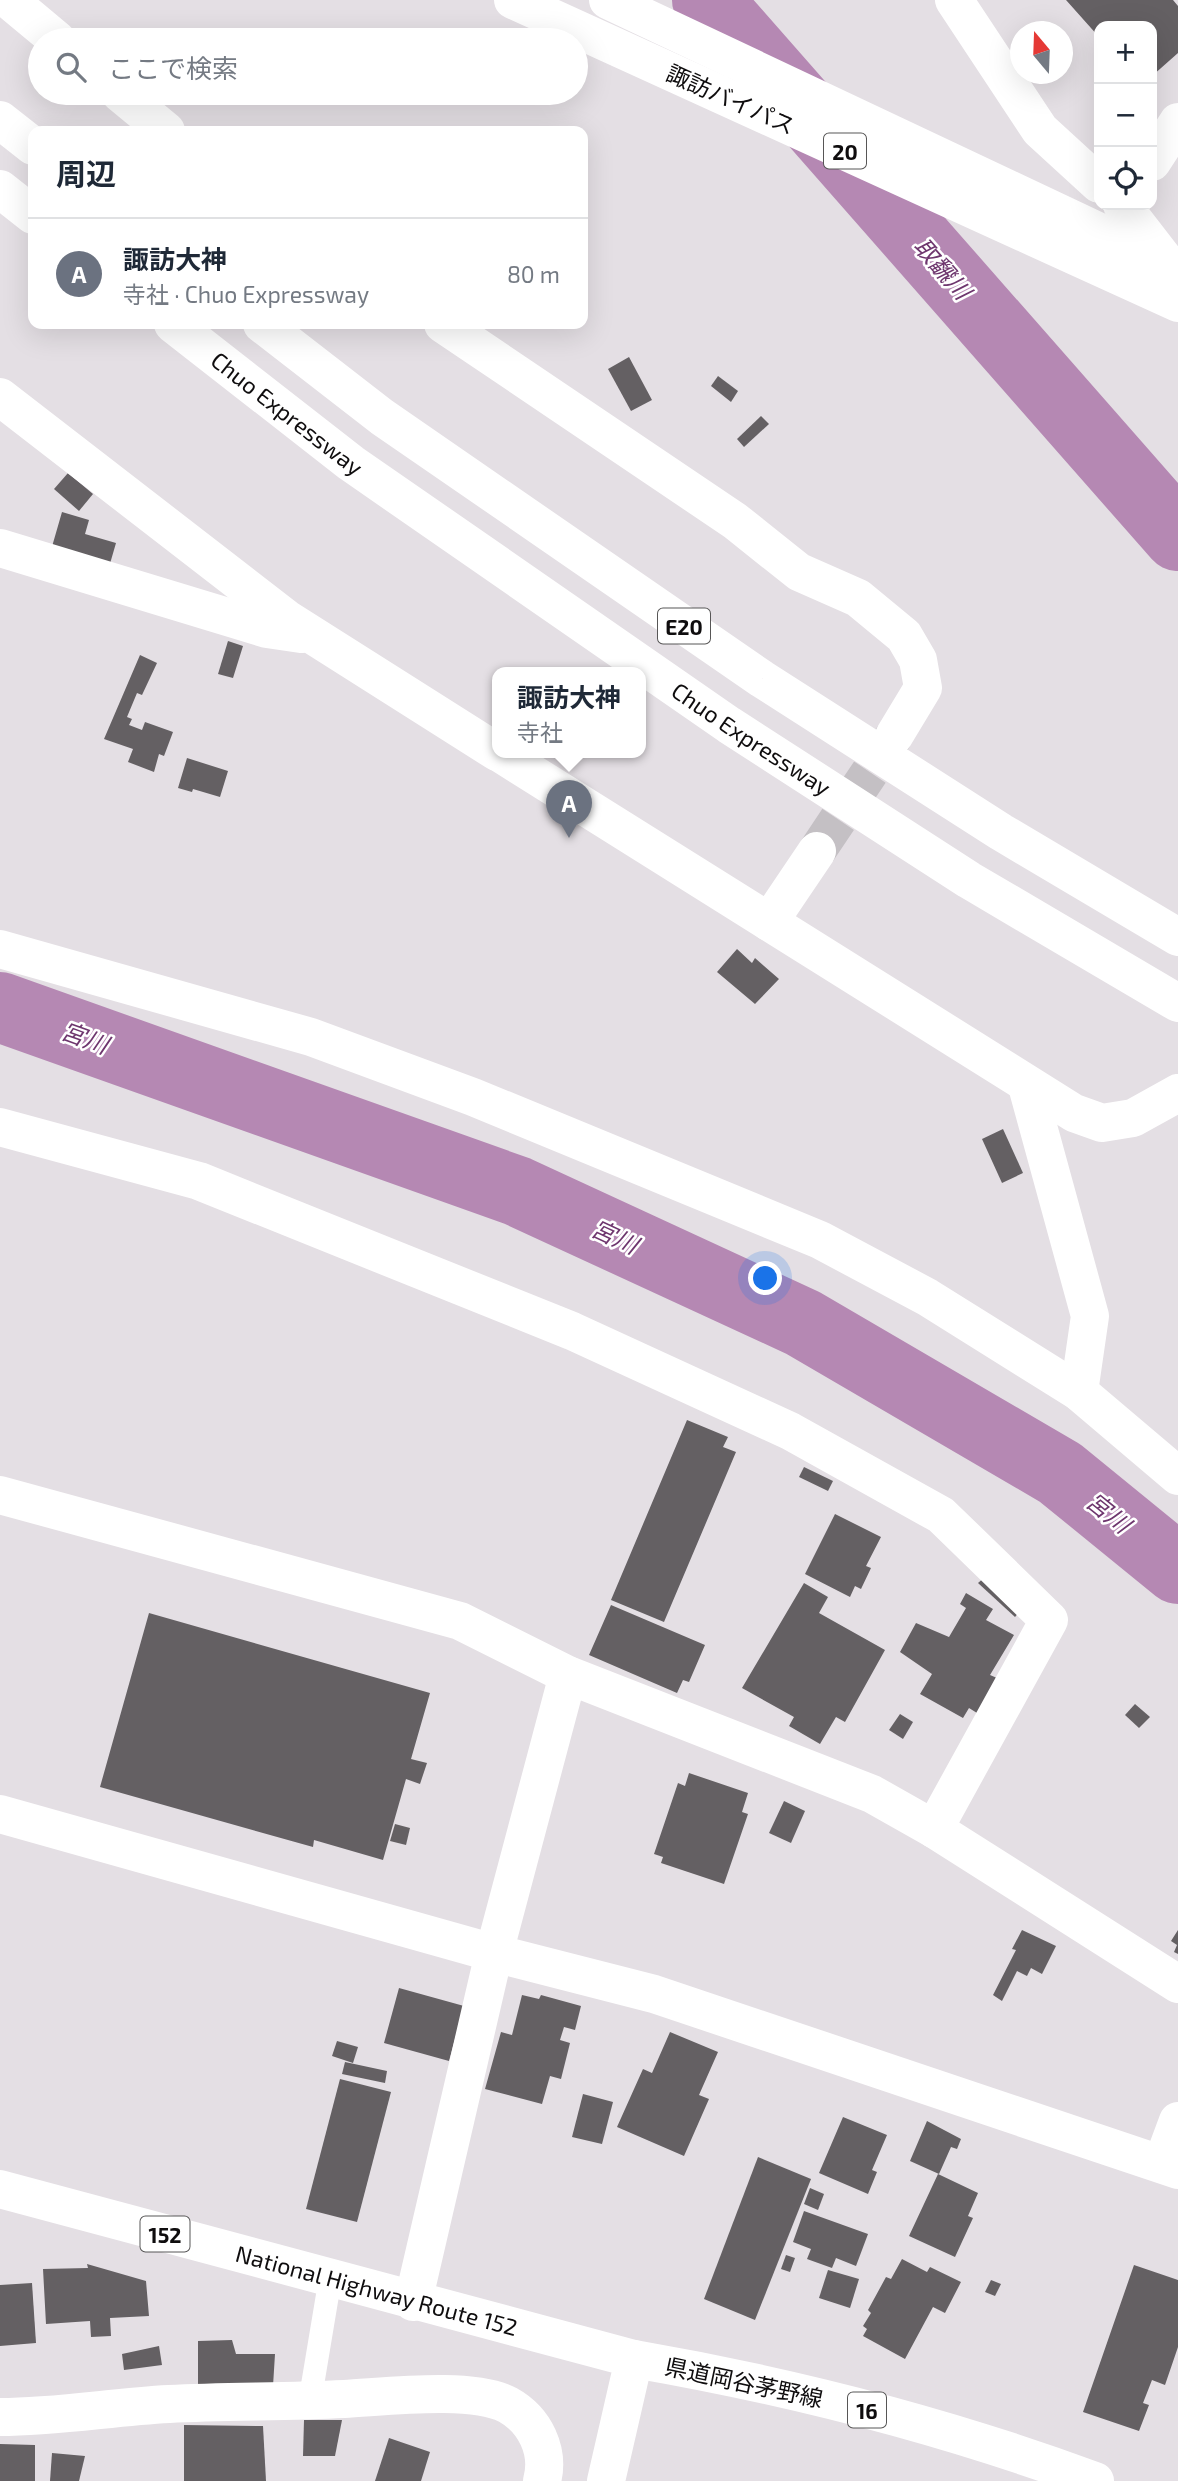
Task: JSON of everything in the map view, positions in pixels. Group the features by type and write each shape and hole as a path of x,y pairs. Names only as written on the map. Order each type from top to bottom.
{"main road":[{"path":"9,0 43,28"},
{"name":"諏訪バイパス","path":"513,0 574,28"},
{"name":"諏訪バイパス","path":"608,0 1178,269"},
{"path":"954,0 1040,130 1094,179"},
{"name":"諏訪バイパス","path":"588,34 1178,303"},
{"path":"135,105 160,126"},
{"path":"0,120 28,142"},
{"path":"1157,154 1178,122"},
{"path":"0,189 28,211"},
{"path":"1127,210 1178,277"},
{"name":"Chuo Expressway","path":"179,329 351,463 645,667"},
{"name":"E20","path":"268,329 382,417 762,679 1122,905 1178,937"},
{"path":"450,329 735,521 799,572 858,598 904,636 918,660 923,688 894,736"},
{"path":"0,397 286,619 492,748"},
{"path":"0,548 267,629 312,636"},
{"name":"Chuo Expressway","path":"646,667 729,725 969,880 1178,1003"},
{"path":"508,758 1074,1113 1102,1123 1133,1118 1178,1093"},
{"path":"769,922 817,850"},
{"path":"0,949 311,1037 486,1102 820,1240 927,1297 1079,1392 1178,1476"},
{"path":"1027,1086 1090,1316 1079,1392"},
{"path":"0,1126 199,1181 572,1331 790,1431 942,1515 1049,1620 934,1829"},
{"path":"0,1495 460,1621 568,1675 872,1794 934,1829 1178,1984"},
{"path":"413,2302 494,1953 568,1675"},
{"path":"0,1814 494,1953 654,1994 1170,2167 1178,2121"},
{"name":"National Highway Route 152","path":"0,2189 330,2280 634,2359"},
{"path":"606,2481 634,2359"},
{"name":"県道岡谷茅野線","path":"634,2359 801,2393 990,2444 1095,2481"},
{"path":"0,2417 50,2417 167,2404 425,2395 470,2397 506,2404 529,2422 543,2444 542,2481"}],"lane":[{"path":"310,2400 330,2280"}],"building":[{"path":"1066,0 1173,0 1178,6 1178,53 1157,72 1157,21 1094,21 1094,31"},
{"path":"629,357 652,400 631,411 608,369"},
{"path":"718,376 738,391 731,402 711,386"},
{"path":"761,416 769,424 744,447 737,439"},
{"path":"68,473 93,494 79,511 54,489"},
{"path":"62,512 89,520 85,534 116,543 107,574 49,557"},
{"path":"228,641 243,646 233,678 218,674"},
{"path":"140,655 157,663 142,695 137,693 127,717 132,719 129,725 142,730 145,722 173,732 164,756 159,754 154,772 128,762 133,749 104,739"},
{"path":"187,758 228,771 220,797 193,789 192,792 178,788"},
{"path":"737,949 752,963 755,958 779,979 755,1004 717,972"},
{"path":"1003,1129 1023,1173 1002,1183 982,1139"},
{"path":"687,1420 728,1437 723,1447 736,1452 664,1622 611,1600"},
{"path":"804,1467 833,1481 828,1491 799,1477"},
{"path":"835,1514 881,1537 866,1566 871,1568 861,1589 855,1586 850,1597 805,1574"},
{"path":"985,1577 1021,1610 1015,1617 978,1583"},
{"path":"804,1583 828,1597 819,1613 885,1650 845,1722 836,1717 820,1744 789,1726 794,1717 742,1688"},
{"path":"966,1593 993,1609 986,1620 1014,1635 990,1675 997,1678 977,1713 969,1708 963,1718 920,1694 932,1674 900,1652 916,1623 949,1637 966,1608 960,1604"},
{"path":"611,1605 705,1645 689,1682 683,1680 677,1693 589,1655"},
{"path":"149,1613 430,1693 411,1759 427,1763 420,1784 406,1779 383,1860 314,1840 313,1847 100,1787"},
{"path":"1135,1704 1150,1717 1139,1728 1125,1715"},
{"path":"900,1714 913,1722 903,1739 889,1730"},
{"path":"689,1773 748,1793 742,1812 748,1814 724,1884 661,1863 663,1857 654,1854 678,1783 685,1786"},
{"path":"784,1801 805,1811 791,1843 769,1833"},
{"path":"395,1824 410,1828 406,1845 390,1841"},
{"path":"1022,1930 1056,1946 1042,1974 1031,1968 1027,1976 1017,1971 1002,2001 993,1995 1016,1950 1012,1949"},
{"path":"1178,1930 1178,1954 1174,1952 1177,1945 1171,1941"},
{"path":"399,1988 464,2006 449,2061 384,2043"},
{"path":"522,1995 539,1999 541,1995 581,2006 575,2030 564,2027 560,2040 570,2043 561,2079 550,2076 542,2104 485,2089 501,2032 512,2035"},
{"path":"670,2032 718,2052 699,2095 709,2099 684,2156 617,2127 643,2069 652,2073"},
{"path":"337,2041 358,2047 353,2063 332,2056"},
{"path":"345,2062 387,2071 385,2083 342,2074"},
{"path":"340,2079 391,2092 357,2222 306,2209"},
{"path":"583,2094 613,2102 602,2144 572,2137"},
{"path":"843,2117 887,2135 872,2170 877,2172 868,2194 819,2173"},
{"path":"927,2121 961,2139 957,2149 951,2147 939,2174 910,2161"},
{"path":"758,2157 811,2179 755,2320 704,2299"},
{"path":"938,2174 978,2193 968,2216 973,2218 955,2257 909,2236"},
{"path":"810,2188 824,2194 818,2210 804,2204"},
{"path":"804,2211 868,2234 856,2266 836,2258 832,2268 807,2259 811,2249 793,2242"},
{"path":"786,2255 795,2258 790,2272 781,2269"},
{"path":"902,2259 927,2272 930,2267 961,2282 945,2313 933,2307 905,2359 863,2336 867,2329 863,2326 871,2313 868,2310 886,2277 891,2279"},
{"path":"87,2264 146,2281 149,2316 110,2318 111,2336 91,2337 90,2321 46,2324 43,2269 88,2268"},
{"path":"1134,2265 1178,2280 1178,2347 1165,2385 1152,2380 1143,2403 1149,2405 1139,2431 1083,2412"},
{"path":"828,2270 859,2279 850,2308 819,2298"},
{"path":"991,2280 1001,2284 995,2296 985,2292"},
{"path":"32,2283 36,2343 0,2346 0,2285"},
{"path":"232,2340 236,2354 275,2354 273,2386 198,2384 198,2341"},
{"path":"159,2346 162,2365 124,2370 122,2354"},
{"path":"304,2420 342,2420 335,2456 303,2456"},
{"path":"184,2425 263,2426 266,2481 184,2481"},
{"path":"389,2438 430,2452 421,2481 375,2481"},
{"path":"0,2444 35,2445 35,2481 0,2481"},
{"path":"52,2453 85,2456 79,2481 50,2481"}],"waterway":[{"name":"取飜川","path":"707,0 1178,536"},
{"name":"宮川","path":"0,1007 517,1191 803,1323 1060,1473 1178,1569"}],"tunnel":[{"path":"817,851 894,736"}],"place":[{"name":"諏訪大神","path":"569,838"}]}
